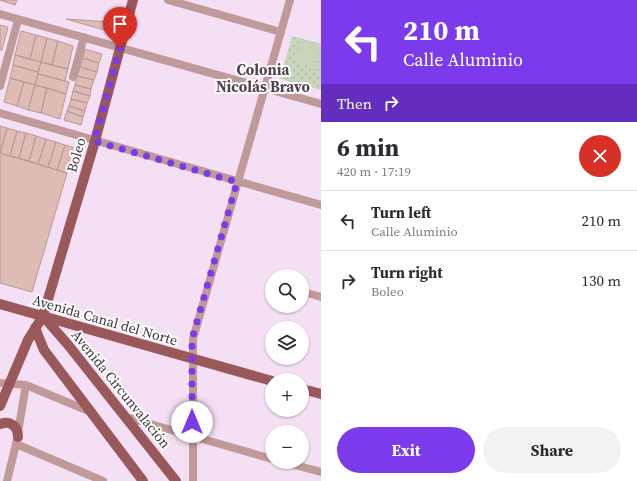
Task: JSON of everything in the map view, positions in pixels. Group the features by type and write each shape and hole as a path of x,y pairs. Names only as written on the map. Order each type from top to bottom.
{"main road":[{"name":"Boleo","path":"0,406 5,384 28,340 43,316 133,0"},
{"name":"Avenida Canal del Norte","path":"0,304 265,379"},
{"name":"Avenida Circunvalación","path":"43,316 126,417 176,481"},
{"path":"35,328 44,350 143,481"},
{"path":"309,391 321,394"},
{"path":"0,424 8,422 12,424 16,429 17,441"}],"street":[{"path":"168,0 281,32"},
{"path":"193,481 192,339 289,0"},
{"path":"0,14 321,104"},
{"path":"0,86 18,20"},
{"path":"73,77 84,37"},
{"path":"0,113 321,205"},
{"path":"311,294 321,297"},
{"path":"5,384 26,385 91,412"},
{"path":"7,481 17,441 26,385"},
{"path":"126,417 265,457"},
{"path":"17,441 103,481"},
{"path":"309,469 321,472"}],"green space":[{"path":"292,36 321,44 321,90 280,79"},
{"path":"301,40 320,45 315,68 295,63"}],"building":[{"path":"0,0 17,0 15,5"},
{"path":"66,19 111,22 108,31"},
{"path":"0,25 8,27 2,50 0,50"},
{"path":"21,31 36,35 30,59 15,55"},
{"path":"36,35 47,38 41,62 30,59"},
{"path":"47,38 58,41 52,65 41,62"},
{"path":"58,41 73,46 68,69 52,65"},
{"path":"85,49 102,54 99,63 83,58"},
{"path":"15,55 41,62 38,72 13,65"},
{"path":"83,58 99,63 97,72 80,67"},
{"path":"41,62 68,69 65,81 38,74"},
{"path":"13,65 38,72 35,85 10,78"},
{"path":"80,67 97,72 94,80 77,76"},
{"path":"38,74 69,82 66,94 35,85"},
{"path":"77,76 94,80 91,89 75,85"},
{"path":"10,78 24,82 17,106 4,102"},
{"path":"24,82 35,85 28,110 17,106"},
{"path":"35,85 47,88 41,113 28,110"},
{"path":"75,85 91,89 90,96 73,91"},
{"path":"47,88 66,94 60,119 41,113"},
{"path":"73,91 90,96 87,103 71,99"},
{"path":"71,99 87,103 85,111 69,106"},
{"path":"69,106 85,111 83,117 67,111"},
{"path":"67,111 83,117 81,125 64,120"},
{"path":"0,126 7,128 0,153"},
{"path":"7,128 17,131 10,156 0,153"},
{"path":"17,131 26,133 19,158 10,156"},
{"path":"26,133 36,136 29,161 19,158"},
{"path":"36,136 46,139 38,164 29,161"},
{"path":"46,139 56,142 48,167 38,164"},
{"path":"56,142 65,145 57,170 48,167"},
{"path":"65,145 75,148 67,173 57,170"},
{"path":"0,153 67,173 32,292 0,283"}],"district":[{"name":"Colonia Nicolás Bravo","path":"263,78"}],"route":[{"path":"120,48 94,141 237,182 192,339 192,422"}]}
